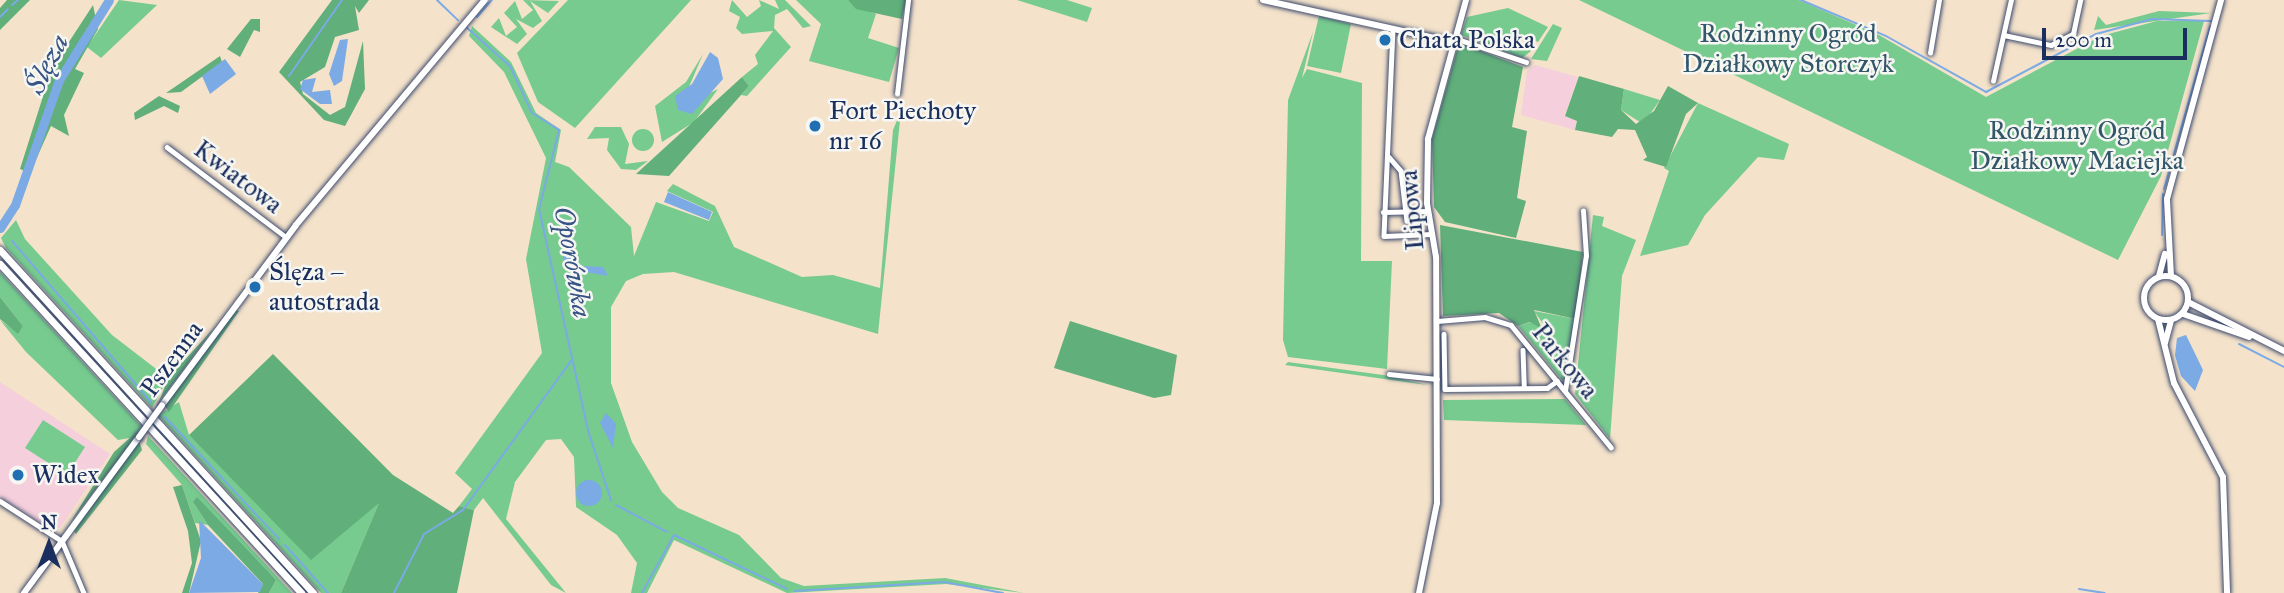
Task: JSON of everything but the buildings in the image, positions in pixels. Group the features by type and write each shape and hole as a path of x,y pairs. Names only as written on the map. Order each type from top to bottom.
{"highway":[{"path":"0,250 313,593"},
{"path":"0,264 301,593"}],"street":[{"name":"Pszenna","path":"24,593 286,237 485,0"},
{"path":"897,94 908,0"},
{"path":"1263,0 1453,39 1526,62"},
{"name":"Lipowa","path":"1419,593 1437,515 1437,321 1433,234 1428,211 1428,139 1453,39 1466,0"},
{"path":"1930,53 1939,0"},
{"path":"1993,81 2011,0"},
{"path":"2004,35 2051,45 2073,34 2080,0"},
{"path":"2221,0 2170,185 2166,245 2160,276 2145,294 2158,319 2174,383 2223,477 2227,593"},
{"path":"1394,28 1387,73 1389,158 1383,212 1384,236 1433,234"},
{"name":"Kwiatowa","path":"167,147 286,237"},
{"path":"1389,158 1401,172 1407,220"},
{"path":"1383,212 1428,211"},
{"path":"1565,391 1586,256 1583,211"},
{"path":"2166,245 2171,276 2188,302 2284,351"},
{"path":"2160,276 2171,276"},
{"path":"2158,319 2172,321 2183,314 2188,302"},
{"path":"2183,314 2264,341"},
{"name":"Parkowa","path":"1437,321 1485,317 1505,322 1611,447"},
{"path":"2165,345 2172,321"},
{"path":"1444,334 1445,389 1524,388 1557,381"},
{"path":"1523,350 1524,388"},
{"path":"1389,374 1437,381"},
{"path":"0,501 62,541 84,593"}],"shaded area":[{"path":"1535,65 1578,77 1565,115 1577,121 1575,130 1521,115 1527,71"},
{"path":"0,382 110,454 60,528 50,528 0,497"}],"green space":[{"path":"7,0 30,0 0,30 0,8"},
{"path":"119,0 157,5 101,58 87,47"},
{"path":"332,0 369,0 359,13 355,6 359,30 335,37 325,67 300,82 303,94 330,115 345,107 363,41 365,89 345,126 324,120 279,72"},
{"path":"523,0 559,1 548,13 530,1 542,21 533,28 516,19 527,34 517,44 491,27 499,18 506,36 517,27 504,13 515,1 522,19 533,10"},
{"path":"568,0 691,0 575,128 538,102 517,53"},
{"path":"732,0 747,17 761,6 759,0 779,9 775,0 785,0 811,26 803,28 787,9 775,15 774,28 791,47 747,96 741,95 749,86 742,77 758,64 755,55 773,31 742,34 736,28 740,17 729,11"},
{"path":"796,0 848,0 876,14 868,38 899,48 889,82 809,61 821,24"},
{"path":"848,0 906,0 902,19 856,9"},
{"path":"1017,0 1067,0 1092,8 1087,22"},
{"name":"Rodzinny Ogród Działkowy Maciejka","path":"1579,0 1799,0 1879,35 1986,97 2101,36 2157,21 2204,21 2161,176 2118,260"},
{"path":"93,5 98,29 75,69 84,73 64,115 69,136 51,126 30,173 20,169 52,68"},
{"path":"1508,8 1548,27 1538,42 1523,35 1518,44 1531,51 1522,58 1461,35 1467,17"},
{"path":"2159,11 2211,13 2094,30 2098,16 2106,25"},
{"path":"1319,16 1351,24 1341,73 1307,66"},
{"path":"251,19 260,19 260,32 254,30 240,57 227,49"},
{"path":"1553,24 1562,28 1547,61 1531,59"},
{"path":"472,26 511,62 536,113 561,130 555,162 569,167 631,227 634,256 656,202 709,221 713,212 667,191 673,184 715,206 734,247 802,277 833,275 880,288 893,130 901,111 878,334 674,272 643,274 626,281 611,307 611,383 632,442 662,492 678,508 739,535 781,578 804,586 945,578 1024,593 946,584 787,593 674,540 647,593 631,593 637,563 617,535 576,507 574,457 561,439 546,440 515,482 506,519 566,593 551,585 483,498 474,510 459,506 472,489 455,473 542,353 526,259 546,158 504,72 469,36"},
{"path":"1313,32 1302,78 1307,69 1362,83 1361,261 1392,261 1387,369 1288,357 1283,340 1288,100"},
{"path":"1459,43 1523,67 1512,127 1527,131 1517,198 1526,201 1516,238 1445,222 1434,207 1432,139"},
{"path":"703,54 680,108 718,89 694,122 662,142 655,106 686,82"},
{"path":"220,56 222,62 181,92 166,93"},
{"path":"1579,76 1624,89 1621,110 1636,124 1654,111 1668,86 1698,103 1686,114 1666,167 1643,160 1647,157 1635,130 1618,129 1612,137 1575,130 1577,121 1565,116"},
{"path":"742,77 749,86 669,176 636,174"},
{"path":"1624,89 1660,100 1643,124 1621,110"},
{"path":"159,96 180,106 178,113 164,106 135,120 134,113"},
{"path":"1698,103 1789,144 1784,160 1758,157 1705,215 1688,245 1640,256 1669,171 1664,168"},
{"path":"595,127 621,127 629,144 625,164 648,161 636,170 621,169 607,150 609,138 587,139"},
{"path":"639,129 647,129 654,136 654,144 647,151 639,151 632,144 632,136"},
{"path":"1593,215 1604,217 1602,226 1636,240 1622,276 1610,439 1575,394"},
{"path":"16,220 25,239 112,335 168,378 152,408 6,248 1,238"},
{"path":"1440,225 1583,252 1576,319 1534,310 1542,329 1530,322 1518,326 1499,313 1443,316"},
{"path":"0,272 142,427 135,437 118,440 26,352 0,320 18,333 23,326 0,297"},
{"path":"0,297 23,326 18,334 0,319"},
{"path":"236,310 239,311 169,412 165,406"},
{"path":"1534,311 1576,319 1569,377 1562,380 1518,326 1531,322 1546,328"},
{"path":"1070,321 1177,355 1171,395 1154,398 1054,368"},
{"path":"214,328 177,378 159,402 168,378"},
{"path":"273,354 393,475 453,513 459,506 474,510 457,593 341,593 379,503 311,560 189,435"},
{"path":"1288,362 1383,375 1427,385 1285,365"},
{"path":"1565,399 1586,425 1444,420 1443,400"},
{"path":"179,402 189,435 244,489 380,501 341,593 321,593 158,415"},
{"path":"43,420 85,447 67,475 25,448"},
{"path":"133,435 135,437 70,523 114,452"},
{"path":"148,436 292,593 269,593 276,580 193,502 208,525 195,523 182,485 146,444"},
{"path":"139,441 142,450 76,534 74,531"},
{"path":"182,485 201,541 189,593 182,593 192,563 188,531 173,487"},
{"path":"197,497 276,580 269,593 258,593 263,584 208,525 193,502"}],"water":[{"path":"348,39 342,81 334,86 329,74 340,40"},
{"path":"710,52 718,58 723,79 692,114 678,110 675,96 692,84"},
{"path":"225,59 236,74 210,94 202,76"},
{"path":"316,78 312,92 330,90 332,104 320,104 300,89 303,80"},
{"path":"668,192 712,212 709,220 664,202"},
{"path":"572,253 581,266 603,267 608,276 564,268 563,256"},
{"path":"2186,335 2203,370 2195,391 2181,376 2175,355 2177,338"},
{"path":"606,413 616,424 613,448 600,423"},
{"path":"589,480 598,484 602,493 598,502 589,506 580,502 576,493 580,484"},
{"path":"199,520 263,584 260,592 189,593 201,558"}],"waterway":[{"path":"12,5 18,0"},
{"name":"Ślęza","path":"0,228 15,205 59,80 109,0"},
{"path":"289,76 342,0"},
{"name":"Oporówka","path":"437,0 458,20"},
{"path":"477,17 492,0"},
{"path":"1801,0 1886,36 1986,92 2096,34 2152,19 2211,21"},
{"path":"0,17 8,9"},
{"path":"2164,189 2210,26"},
{"name":"Oporówka","path":"466,27 510,66 532,113 559,130 539,209 589,434 611,500"},
{"path":"2162,235 2163,194"},
{"path":"12,241 151,402"},
{"path":"2239,344 2284,367"},
{"path":"394,593 424,534 463,510 571,361"},
{"path":"165,417 279,539"},
{"name":"Oporówka","path":"616,505 667,532"},
{"name":"Oporówka","path":"642,593 674,535 787,589"},
{"path":"285,545 328,593"},
{"name":"Oporówka","path":"795,591 944,582 1003,593"},
{"path":"2079,589 2105,593"}],"place":[{"name":"Chata Polska","path":"1385,40"},
{"name":"Fort Piechoty nr 16","path":"815,126"},
{"name":"Ślęza – autostrada","path":"255,287"},
{"name":"Widex","path":"18,475"}],"park label":[{"name":"Rodzinny Ogród Działkowy Storczyk","path":"1788,49"}]}
